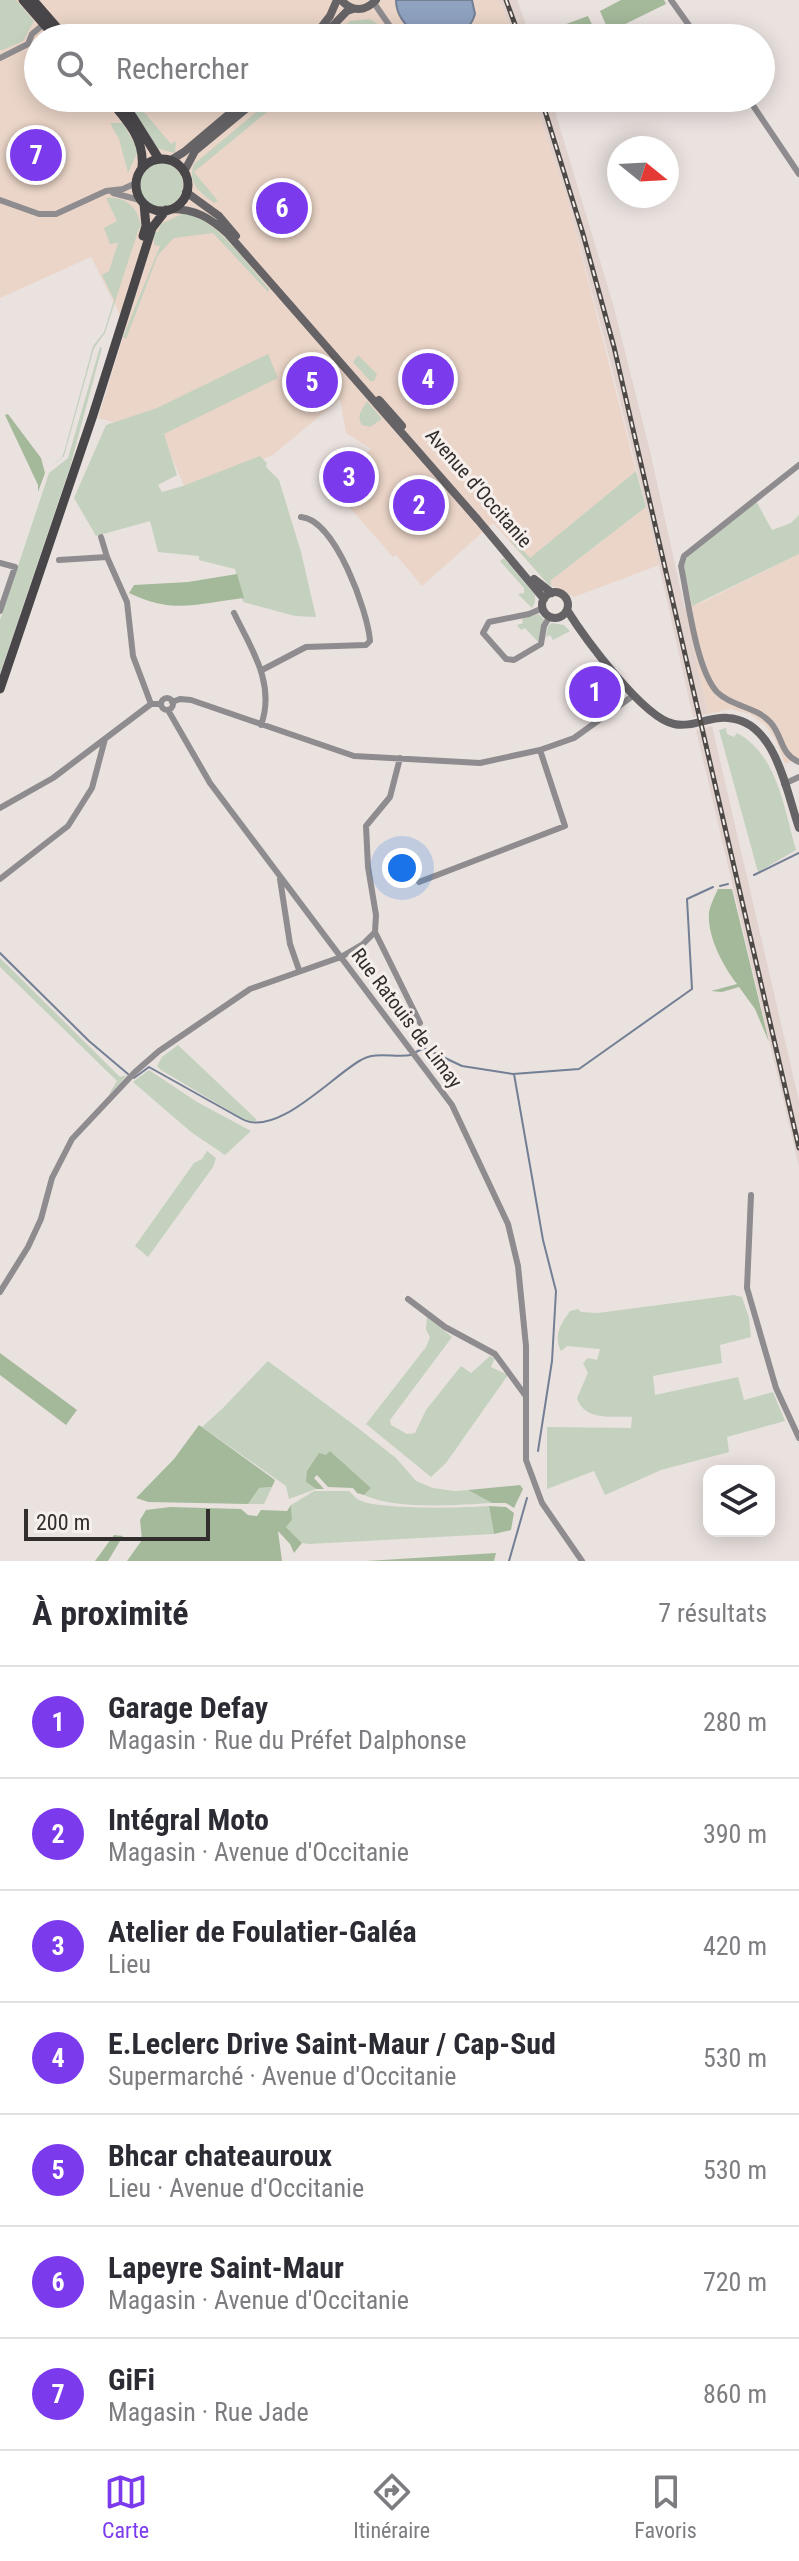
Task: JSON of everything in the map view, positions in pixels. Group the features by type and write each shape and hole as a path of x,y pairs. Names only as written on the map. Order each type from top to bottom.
{"main road":[{"path":"23,0 44,24"},
{"path":"33,0 54,24"},
{"path":"324,24 339,0 353,9"},
{"path":"334,24 347,11 368,7 375,2"},
{"path":"88,427 146,226 136,183 144,153 121,112"},
{"path":"129,112 159,159"},
{"path":"142,167 159,159 171,160 231,112"},
{"path":"184,172 195,151 242,112"},
{"path":"0,689 152,228 168,210 181,202 186,192 184,172 171,160"},
{"name":"Avenue d'Occitanie","path":"186,192 219,216 540,586 564,596 567,610 585,638 634,695 659,717 674,724 724,717 753,726 765,737 799,827"},
{"path":"142,202 154,210 168,210"},
{"name":"Avenue d'Occitanie","path":"168,210 196,211 228,234 531,583 554,617 585,638"},
{"path":"543,603 552,593"},
{"path":"554,617 567,610"}],"street":[{"path":"671,0 688,24"},
{"path":"375,2 389,24"},
{"path":"0,58 24,46"},
{"path":"757,112 799,174"},
{"path":"0,200 50,215 136,183"},
{"path":"102,194 120,193 142,202"},
{"path":"799,465 684,556 681,566 704,674 719,694 761,714 777,733 782,748 790,758 799,762"},
{"path":"262,670 306,647 368,644 370,638 367,619 348,573 327,534 313,520 301,517"},
{"path":"101,537 127,602 133,656 151,704"},
{"path":"59,560 107,557"},
{"path":"0,563 15,567 0,611"},
{"path":"543,603 529,614 489,622 483,633 506,659 514,660 541,644 544,626 554,617"},
{"path":"234,613 262,670 266,696 261,725"},
{"path":"160,704 164,698 172,702 191,700 354,756 480,763 540,750 574,738 634,695"},
{"path":"0,808 53,778 151,704 160,704 168,710 172,702"},
{"name":"Rue Ratouis de Limay","path":"168,710 210,783 416,1059 443,1089 452,1105 508,1224 518,1266 526,1346 526,1460 542,1503 582,1561"},
{"path":"0,879 68,826 92,788 105,739"},
{"path":"419,882 565,826 540,750"},
{"path":"400,758 390,797 366,826 368,867 376,915 375,932 420,1023"},
{"path":"784,784 799,777"},
{"path":"789,798 799,802"},
{"path":"280,876 290,944 299,970"},
{"path":"0,1292 28,1247 41,1219 52,1178 72,1139 135,1072 159,1051 250,989 341,957 363,944 375,932"},
{"path":"751,1195 747,1288 776,1388 799,1438"},
{"path":"408,1299 445,1327 495,1354 525,1395"}],"shaded area":[{"path":"0,0 500,0 509,24 24,24 24,112 539,112 569,205 636,471 529,559 550,581 646,507 659,565 574,597 548,584 493,523 422,586 329,484 371,449 346,433 340,399 273,455 185,488 162,436 98,418 126,327 91,257 0,298"},
{"path":"500,0 517,0 526,24 509,24"},
{"path":"539,112 555,112 613,304 650,451 708,714 693,717 646,507 569,205"},
{"path":"799,554 799,758 785,764 766,726 750,714 730,709 708,714 684,608 703,602"},
{"path":"596,664 626,695 602,715 574,684"},
{"path":"712,726 799,1101 799,1167 696,730"}],"green space":[{"path":"0,0 16,0 34,21 24,24 23,41 0,50"},
{"path":"621,0 664,0 666,4 625,24 606,24 600,11"},
{"path":"588,16 592,24 566,24"},
{"path":"370,19 378,24 347,24"},
{"path":"134,112 144,112 171,144 176,141 175,153 156,148"},
{"path":"256,112 267,112 194,172 218,201 214,203 194,182 192,171 194,164"},
{"path":"110,123 123,123 138,151 128,173 119,139"},
{"path":"161,163 176,170 183,185 176,200 161,207 146,200 139,185 146,170"},
{"path":"106,198 120,199 134,209 141,228 105,333 94,348 64,456 61,458 93,346 104,332 114,300 102,275 109,271 118,243 110,244 104,228 117,221"},
{"path":"182,214 194,216 218,231 269,289 268,292 213,233 174,238 158,255 126,339 123,337 160,246 154,245 154,231 158,232 161,224"},
{"path":"100,347 70,467 0,674 0,620 49,473 68,458"},
{"path":"268,354 278,378 164,434 177,475 158,485 162,492 260,456 279,480 301,552 316,617 295,616 243,602 235,569 199,560 199,556 158,552 150,521 96,536 74,498 106,425 157,408"},
{"path":"358,355 377,374 374,381 370,381 353,362"},
{"path":"367,401 382,419 370,427 362,425 360,419"},
{"path":"8,414 41,458 45,473 38,492 38,485 5,415"},
{"path":"636,471 646,507 550,581 552,586 510,541 511,537 530,558"},
{"path":"756,501 772,530 791,523 799,515 799,554 692,606 684,566 687,557"},
{"path":"504,558 535,595 532,608 518,594 524,593 524,588 500,561"},
{"path":"237,574 244,598 173,606 129,593 134,585 188,582"},
{"path":"539,614 545,621 539,643 525,628 521,630 517,625 523,623 522,619"},
{"path":"552,623 564,625 570,631 553,640 550,635 546,637 548,626"},
{"path":"726,728 727,734 734,737 737,733 751,743 771,769 796,850 758,872 719,730"},
{"path":"718,889 732,889 769,1042 755,1009 739,987 722,992 711,991 737,984 721,960 709,922 711,904"},
{"path":"0,958 120,1077 127,1075 111,1093 117,1081 0,967"},
{"path":"178,1045 257,1120 250,1123 161,1070 157,1066 162,1057"},
{"path":"149,1070 197,1102 251,1131 225,1155 191,1132 133,1082"},
{"path":"207,1151 216,1158 213,1167 148,1257 135,1246 194,1163 202,1159"},
{"path":"734,1295 742,1297 751,1337 720,1345 722,1363 653,1376 655,1395 738,1377 744,1400 773,1392 785,1421 727,1437 729,1452 661,1470 605,1495 594,1471 547,1489 547,1427 631,1428 632,1417 592,1414 577,1398 588,1373 583,1363 588,1358 597,1360 600,1349 567,1346 561,1351 558,1335 570,1311 578,1309 598,1313"},
{"path":"427,1317 452,1337 390,1420 391,1425 407,1434 415,1433 426,1410 461,1366 471,1373 490,1356 495,1358 491,1367 508,1375 446,1463 431,1477 366,1424 426,1347 430,1337 426,1330"},
{"path":"0,1353 77,1410 66,1425 0,1375"},
{"path":"268,1361 396,1458 416,1481 433,1488 468,1490 492,1503 426,1505 377,1500 364,1495 371,1488 330,1451 306,1482 316,1489 289,1499 286,1486 202,1427"},
{"path":"199,1425 275,1480 272,1487 259,1488 248,1504 148,1502 136,1498 174,1459"},
{"path":"330,1451 371,1488 364,1495 353,1488 328,1487 317,1475 314,1478 324,1489 316,1489 306,1482 307,1471 319,1453 326,1455"},
{"path":"520,1485 523,1489 514,1508 506,1503 492,1503 468,1490"},
{"path":"272,1487 264,1504 248,1504 258,1488"},
{"path":"314,1491 349,1491 359,1500 402,1507 489,1506 494,1534 302,1543 286,1527 292,1520 291,1505"},
{"path":"291,1505 292,1520 286,1527 302,1543 294,1553 278,1531 282,1561 127,1561 142,1540 140,1520 146,1510 170,1507 241,1509 248,1515 257,1516 261,1510 287,1511"},
{"path":"489,1506 506,1507 514,1513 511,1530 494,1534"},
{"path":"114,1535 123,1536 108,1561 95,1561"},
{"path":"496,1553 494,1561 366,1561"}],"water":[{"path":"396,0 472,0 475,14 470,24 405,24"}],"waterway":[{"path":"754,875 799,853"},
{"path":"720,886 728,884"},
{"path":"416,1052 424,1048 462,1066 513,1074 579,1069 692,989 687,899 713,887"},
{"path":"0,953 89,1041 128,1074"},
{"path":"134,1078 149,1067 242,1119 256,1123 271,1120 304,1103 367,1057 411,1055"},
{"path":"514,1074 543,1240 556,1291 552,1361 538,1451"},
{"path":"509,1561 527,1498"}],"railway":[{"path":"506,0 515,24"},
{"path":"545,112 614,347 799,1148"}],"place":[{"name":"GiFi","path":"36,155"},
{"name":"Lapeyre Saint-Maur","path":"282,208"},
{"name":"E.Leclerc Drive Saint-Maur / Cap-Sud","path":"428,379"},
{"name":"Bhcar chateauroux","path":"312,382"},
{"name":"Atelier de Foulatier-Galéa","path":"349,477"},
{"name":"Intégral Moto","path":"419,505"},
{"name":"Garage Defay","path":"595,692"}]}
